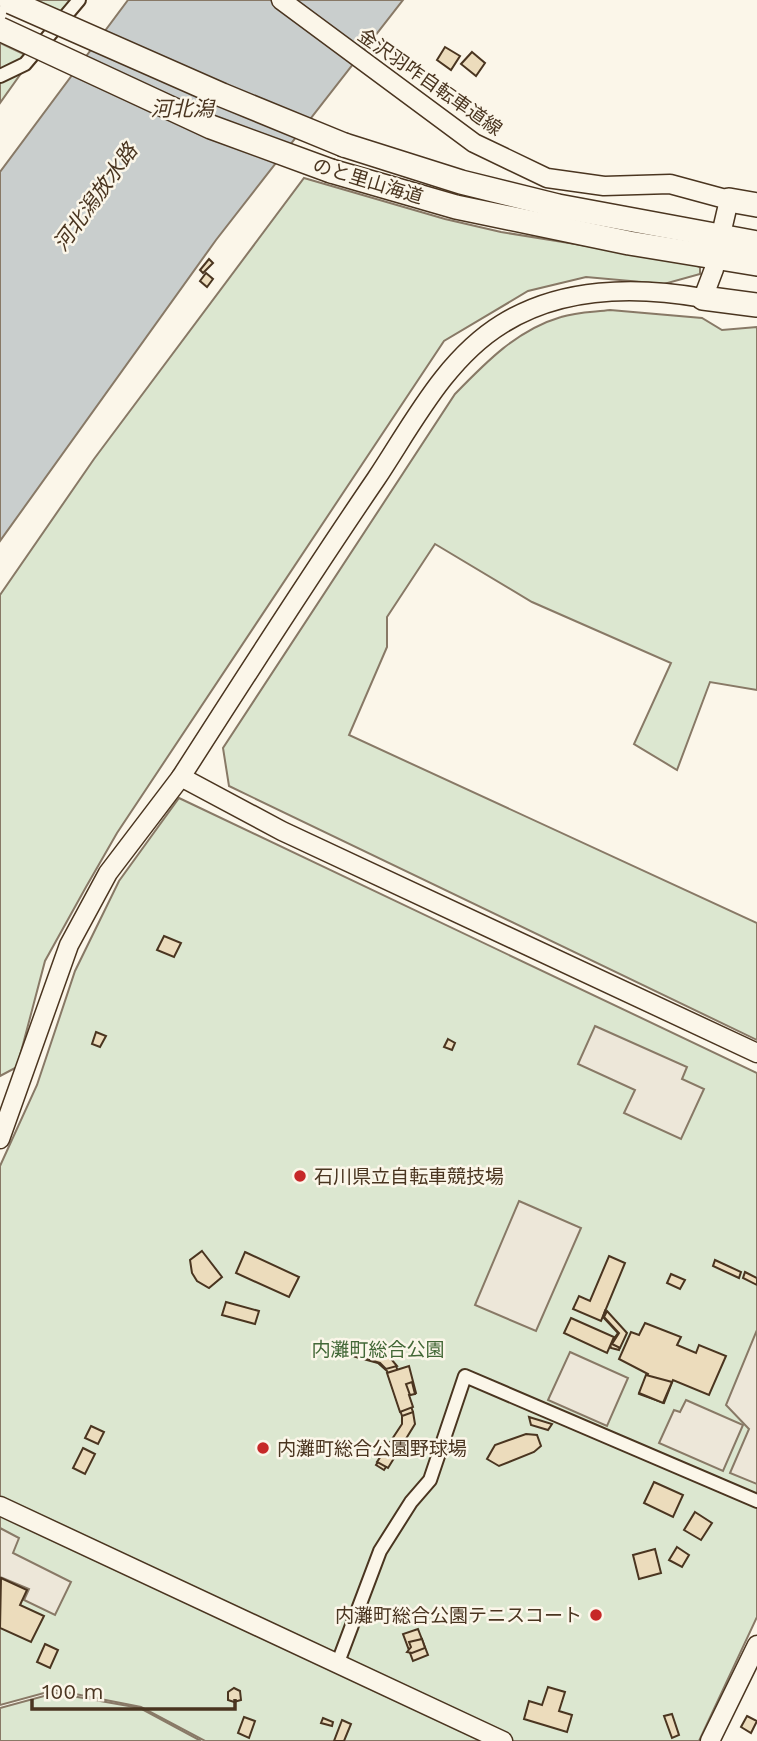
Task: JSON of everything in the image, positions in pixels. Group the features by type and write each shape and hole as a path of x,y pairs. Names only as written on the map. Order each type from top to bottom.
{"highway":[{"name":"のと里山海道","path":"9,1 222,95 344,145 461,182 558,206 757,243"},
{"name":"のと里山海道","path":"0,29 211,127 331,171 456,207 629,243 757,264"},
{"path":"729,200 757,205"},
{"path":"703,298 757,305"}],"street":[{"path":"0,76 25,64 79,0"},
{"name":"金沢羽咋自転車道線","path":"281,0 474,143 547,178 604,186 670,184 729,200"},
{"path":"722,230 729,200"},
{"path":"0,1139 69,945 108,873 181,777 296,596 434,393 474,345 503,323 570,296 627,291 703,298 714,270"},
{"path":"181,777 282,831 757,1053"},
{"path":"337,1665 380,1551 411,1502 430,1480 465,1376 757,1501"},
{"path":"0,1506 503,1741"},
{"path":"710,1741 757,1645"}],"green space":[{"path":"0,0 71,0 50,28 0,5"},
{"path":"0,43 32,58 0,103"},
{"path":"304,178 445,219 501,232 687,262 700,267 700,274 664,284 586,277 528,291 444,341 117,833 45,961 17,1067 0,1076 0,595 94,459"},
{"path":"610,310 702,318 722,330 757,327 757,690 710,682 677,770 634,744 671,663 532,602 435,544 387,617 387,647 349,735 757,923 757,1040 229,786 223,748 455,394 503,348 530,330 567,315"},
{"name":"内灘町総合公園","path":"179,798 757,1073 757,1617 699,1741 205,1741 141,1707 55,1690 0,1705 0,1166 37,1085 75,971 119,881"},
{"path":"55,1693 140,1708 201,1741 0,1741 0,1708"}],"shaded area":[{"path":"595,1026 687,1067 682,1079 704,1089 681,1139 624,1113 635,1090 578,1064"},
{"path":"519,1201 581,1228 536,1331 475,1305"},
{"path":"757,1330 757,1484 730,1473 749,1429 726,1405"},
{"path":"570,1352 628,1378 607,1426 548,1400"},
{"path":"686,1400 743,1425 723,1471 659,1443 674,1410 680,1412"},
{"path":"0,1528 19,1538 13,1553 71,1582 55,1615 24,1600 29,1589 0,1577"}],"water":[{"name":"河北潟","path":"128,0 403,0 216,240 0,541 0,172"}],"building":[{"path":"445,47 460,56 451,70 437,60"},
{"path":"472,52 485,63 476,76 461,64"},
{"path":"209,259 213,263 203,273 200,270"},
{"path":"206,273 213,279 207,287 200,281"},
{"path":"164,936 181,943 174,957 157,950"},
{"path":"96,1032 106,1036 100,1047 92,1044"},
{"path":"448,1039 455,1043 452,1050 444,1047"},
{"path":"202,1251 222,1277 209,1288 197,1281 192,1273 190,1260"},
{"path":"245,1252 299,1277 289,1297 236,1273"},
{"path":"609,1256 625,1263 601,1321 573,1309 579,1296 590,1301"},
{"path":"715,1260 741,1272 739,1278 713,1266"},
{"path":"745,1272 757,1278 757,1285 743,1278"},
{"path":"671,1274 685,1280 680,1289 667,1283"},
{"path":"226,1302 259,1311 255,1324 222,1315"},
{"path":"605,1311 624,1332 619,1350 611,1348 610,1344 618,1333 603,1317"},
{"path":"607,1311 627,1333 620,1348 612,1344 619,1333 604,1317"},
{"path":"571,1318 614,1337 607,1353 564,1333"},
{"path":"645,1323 681,1337 677,1345 696,1353 699,1345 726,1356 709,1395 673,1380 664,1403 639,1394 648,1374 619,1359 631,1332 639,1335"},
{"path":"337,1340 390,1358 396,1366 413,1412 412,1428 384,1470 376,1465 404,1422 387,1371 378,1363 334,1351"},
{"path":"341,1340 387,1354 397,1366 386,1369 380,1363 338,1351"},
{"path":"409,1366 416,1393 409,1395 413,1407 400,1412 387,1373"},
{"path":"646,1375 672,1382 663,1403 639,1393"},
{"path":"412,1382 415,1394 410,1395 406,1384"},
{"path":"413,1412 415,1424 388,1468 377,1462 402,1424 402,1416"},
{"path":"529,1417 552,1424 548,1430 531,1425"},
{"path":"91,1426 104,1432 98,1444 85,1438"},
{"path":"526,1434 537,1435 541,1446 534,1452 499,1466 487,1459 495,1445"},
{"path":"83,1448 95,1454 85,1474 73,1468"},
{"path":"654,1482 683,1495 673,1517 644,1503"},
{"path":"695,1512 712,1523 701,1540 684,1530"},
{"path":"677,1547 689,1555 682,1567 669,1560"},
{"path":"655,1549 661,1573 639,1579 633,1555"},
{"path":"1,1578 27,1590 20,1605 44,1616 31,1642 0,1628"},
{"path":"418,1629 428,1655 413,1661 403,1634"},
{"path":"422,1639 425,1648 407,1652 411,1647 409,1642"},
{"path":"45,1644 58,1650 50,1668 37,1662"},
{"path":"548,1687 565,1692 559,1711 572,1715 567,1732 524,1719 529,1701 542,1705"},
{"path":"234,1688 240,1691 241,1700 234,1702 228,1700 228,1692"},
{"path":"672,1714 679,1735 672,1738 664,1716"},
{"path":"747,1716 757,1721 751,1733 741,1727"},
{"path":"244,1717 255,1721 249,1738 238,1733"},
{"path":"323,1718 333,1722 332,1726 321,1723"},
{"path":"342,1720 351,1724 344,1741 334,1741"}],"place":[{"name":"石川県立自転車競技場","path":"300,1176"},
{"name":"内灘町総合公園野球場","path":"263,1448"},
{"name":"内灘町総合公園テニスコート","path":"596,1615"}],"water label":[{"name":"河北潟放水路","path":"95,197"}]}
